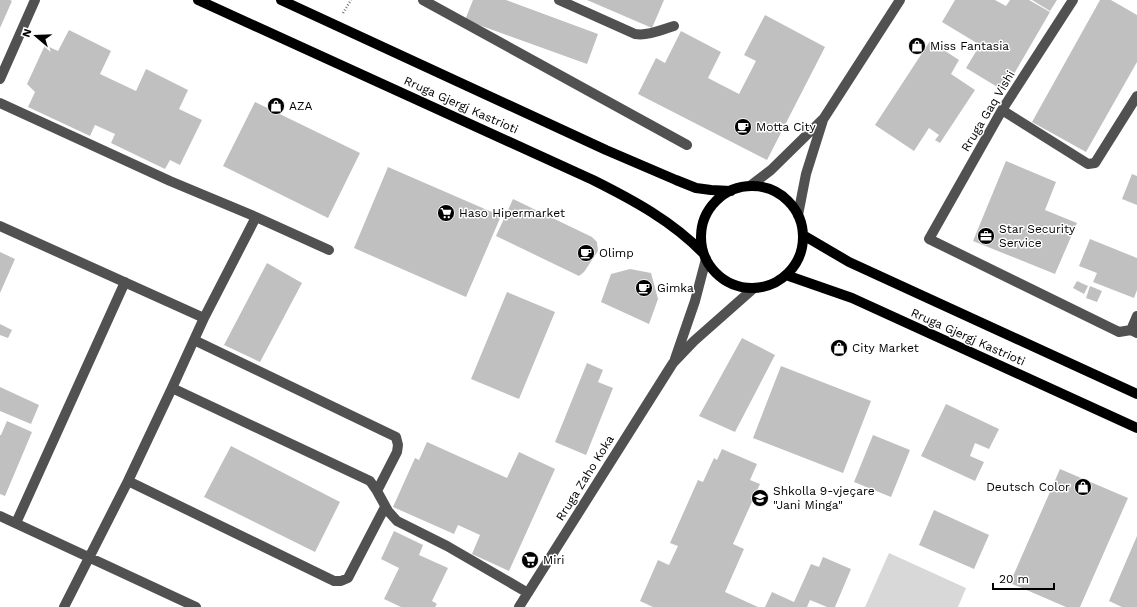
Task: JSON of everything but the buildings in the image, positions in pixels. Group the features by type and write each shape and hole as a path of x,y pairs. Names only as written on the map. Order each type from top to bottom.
{"main road":[{"name":"Rruga Gjergj Kastrioti","path":"198,0 628,197 661,217 690,240 704,256"},
{"name":"Rruga Gjergj Kastrioti","path":"281,0 606,150 676,180 696,188 731,191"},
{"path":"750,186 769,189 786,200 798,215 802,225 803,235 800,253 792,269 776,282 766,286 754,288 735,286 725,281 714,272 704,256 701,242 703,222 714,204 722,196 731,191 750,186"},
{"name":"Rruga Gjergj Kastrioti","path":"803,235 849,262 1137,394"},
{"name":"Rruga Gjergj Kastrioti","path":"786,275 852,298 1137,428"}],"street":[{"path":"0,79 36,0"},
{"path":"423,0 687,145"},
{"path":"559,0 635,34 642,35 674,26"},
{"path":"750,186 771,170 824,118 900,0"},
{"name":"Rruga Gaq Vishi","path":"1073,0 1002,110 929,239 1119,332 1134,332"},
{"path":"1002,110 1088,164 1095,163 1137,96"},
{"path":"0,103 170,181 256,217 329,250"},
{"path":"798,215 806,174 824,118"},
{"path":"64,607 128,480 204,318 256,217"},
{"path":"0,226 204,318"},
{"path":"673,362 695,301 704,256"},
{"path":"16,523 125,282"},
{"path":"673,362 754,288"},
{"path":"1134,332 1137,316"},
{"path":"194,340 396,437 398,445 397,452 377,491"},
{"name":"Rruga Zaho Koka","path":"519,607 673,362"},
{"path":"172,388 370,481 388,511 397,521 447,546 528,593"},
{"path":"128,480 334,581 341,581 348,578 385,506"},
{"path":"0,516 196,607"}],"shaded area":[{"path":"889,553 966,588 958,607 865,607"}],"place":[{"name":"Miss Fantasia","path":"917,46"},
{"name":"AZA","path":"276,106"},
{"name":"Motta City","path":"743,127"},
{"name":"Haso Hipermarket","path":"446,213"},
{"name":"Star Security Service","path":"986,236"},
{"name":"Olimp","path":"586,253"},
{"name":"Gimka","path":"644,288"},
{"name":"City Market","path":"839,348"},
{"name":"Deutsch Color","path":"1083,487"},
{"name":"Shkolla 9-vjeçare \"Jani Minga\"","path":"760,498"},
{"name":"Miri","path":"530,560"}]}
